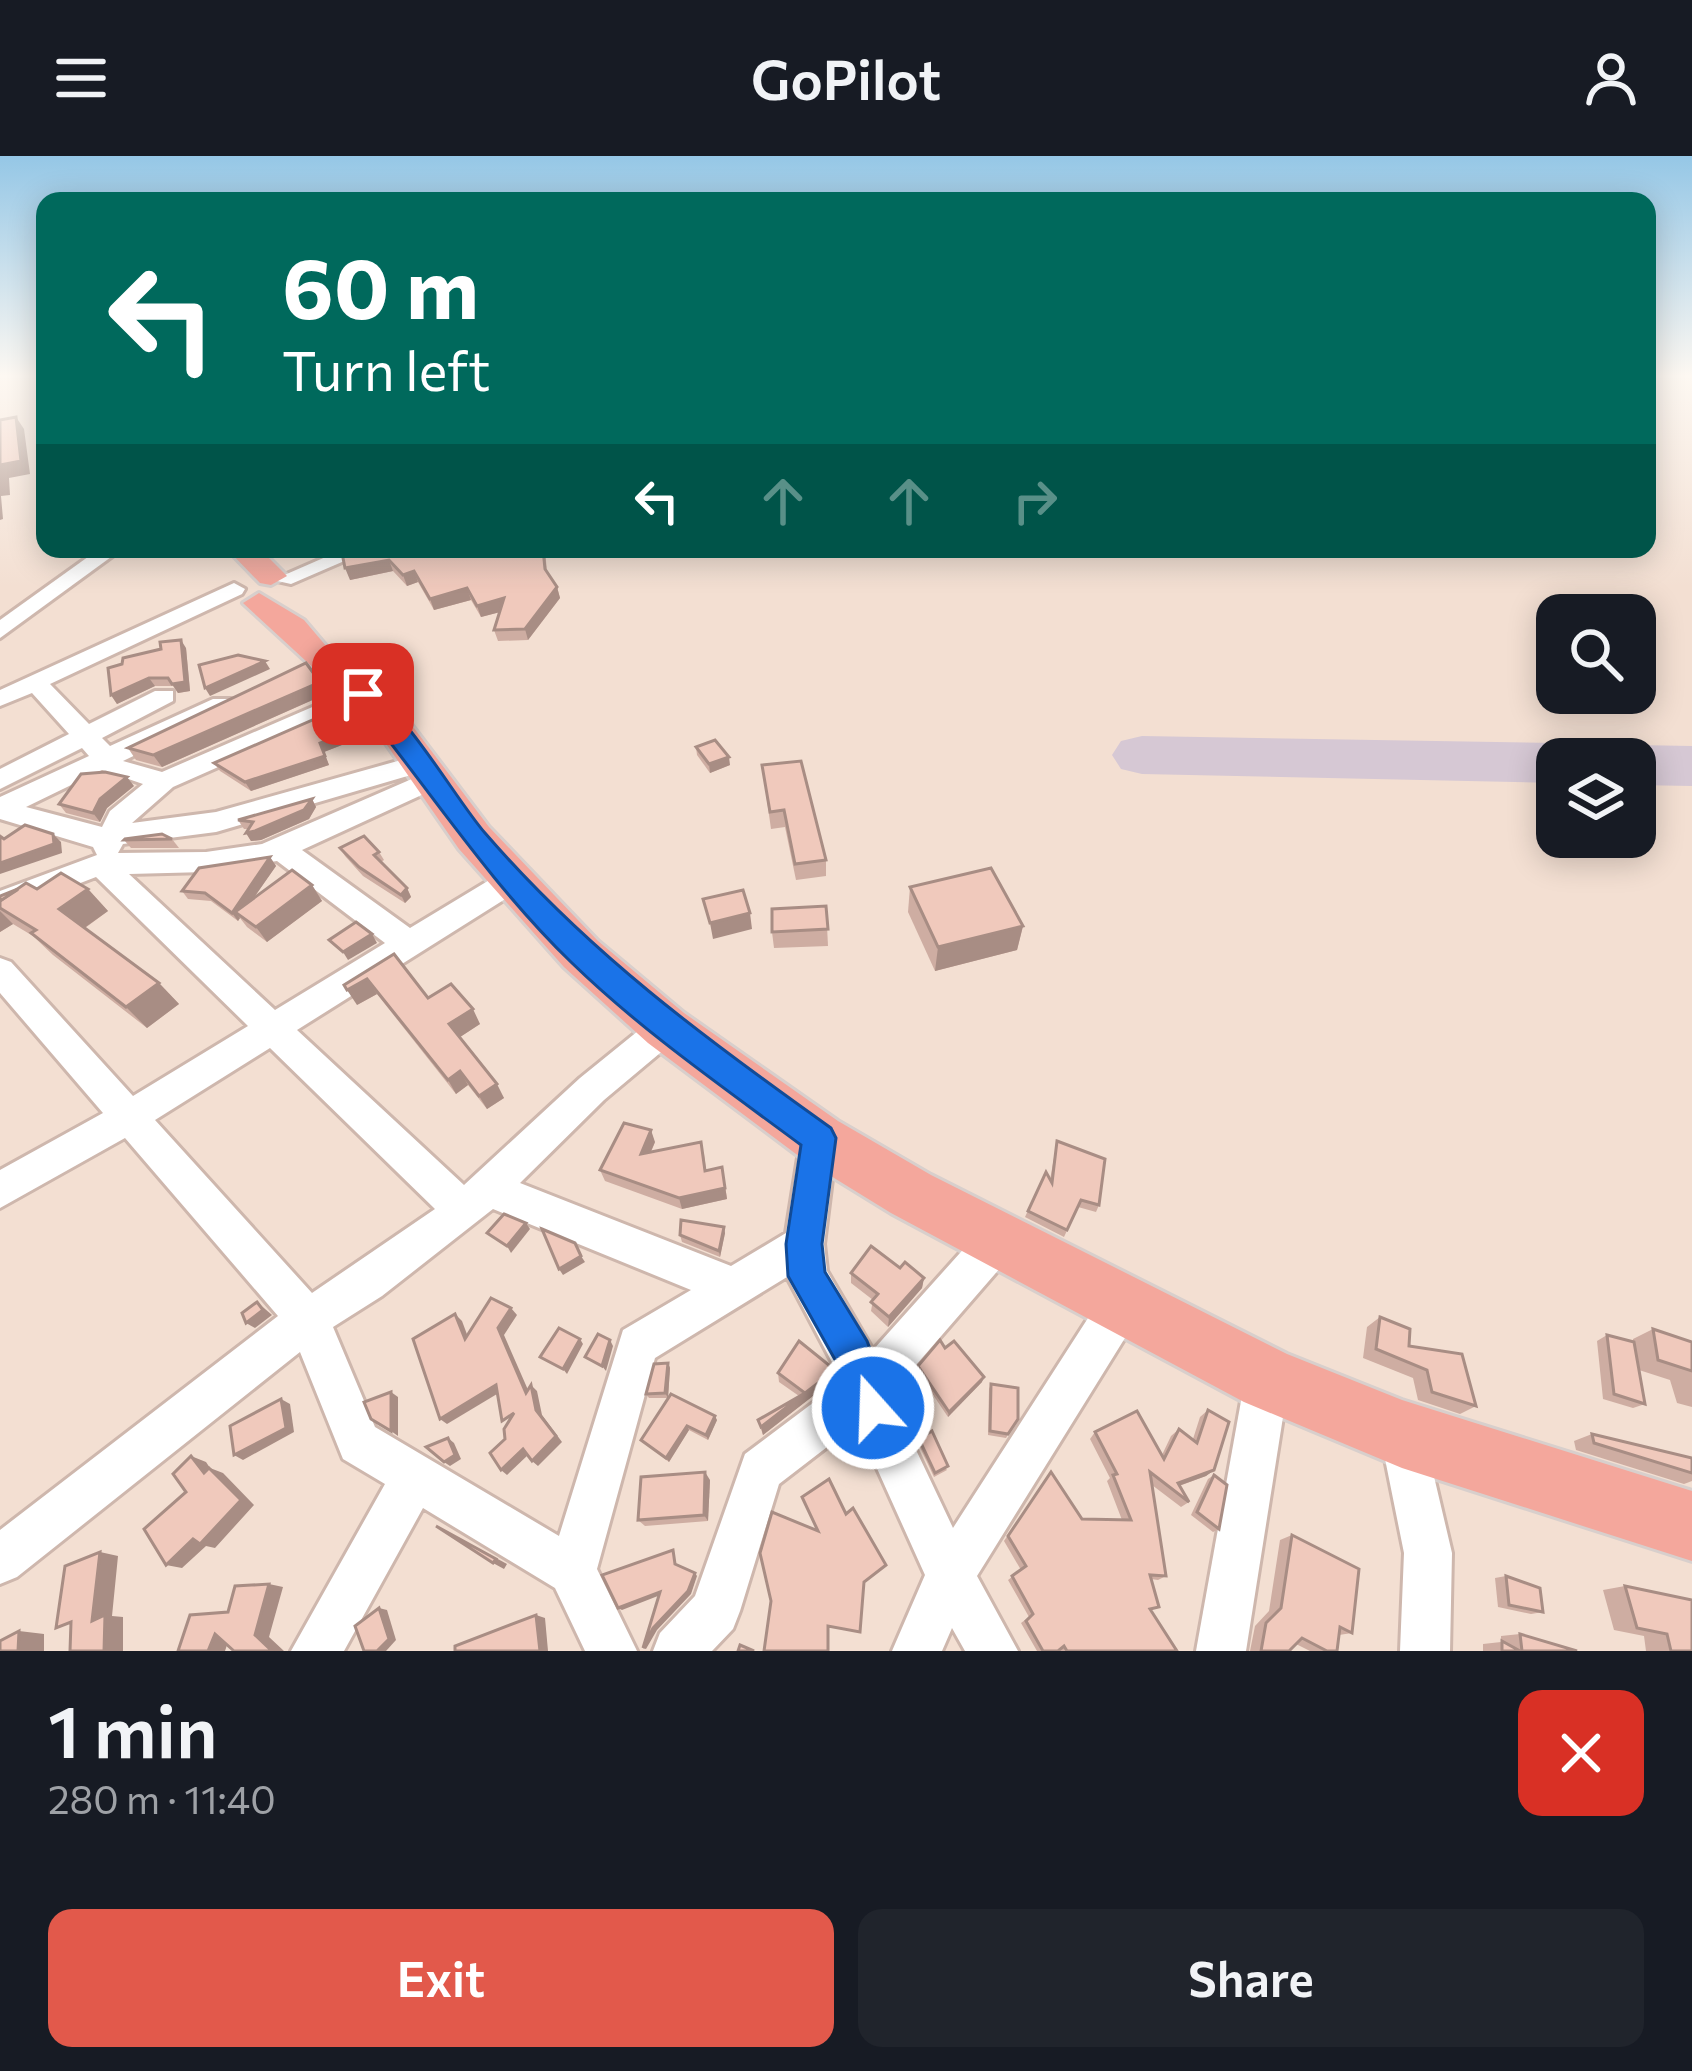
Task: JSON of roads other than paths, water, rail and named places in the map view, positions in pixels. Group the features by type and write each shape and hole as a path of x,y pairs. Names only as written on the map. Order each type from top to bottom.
{"highway":[{"path":"268,598 382,711 424,773 511,881 581,954 666,1028 819,1138 911,1194 1267,1379 1402,1434 1692,1526"}],"street":[{"path":"0,631 100,558"},
{"path":"0,698 189,610 268,598 345,558"},
{"path":"34,681 114,767 164,781"},
{"path":"106,850 120,818 164,781 363,694"},
{"path":"0,780 241,695"},
{"path":"0,808 164,697"},
{"path":"106,850 206,862 280,849 424,773"},
{"path":"0,903 106,850 424,773"},
{"path":"0,808 97,838 272,1028 476,1200 734,1287"},
{"path":"280,849 409,944"},
{"path":"0,1190 129,1117 511,881"},
{"path":"0,970 308,1318 359,1443 572,1571 612,1651"},
{"path":"0,1560 308,1318 368,1282 476,1200 592,1089 666,1028"},
{"path":"819,1138 804,1244 807,1276 816,1298 840,1329 950,1576 993,1651"},
{"path":"693,1645 726,1584 752,1487 761,1471 868,1388 1000,1238"},
{"path":"572,1571 638,1345 804,1244"},
{"path":"916,1651 950,1576 1124,1302"},
{"path":"1221,1651 1267,1379"},
{"path":"1402,1434 1428,1553 1425,1651"},
{"path":"316,1651 414,1478"}]}
